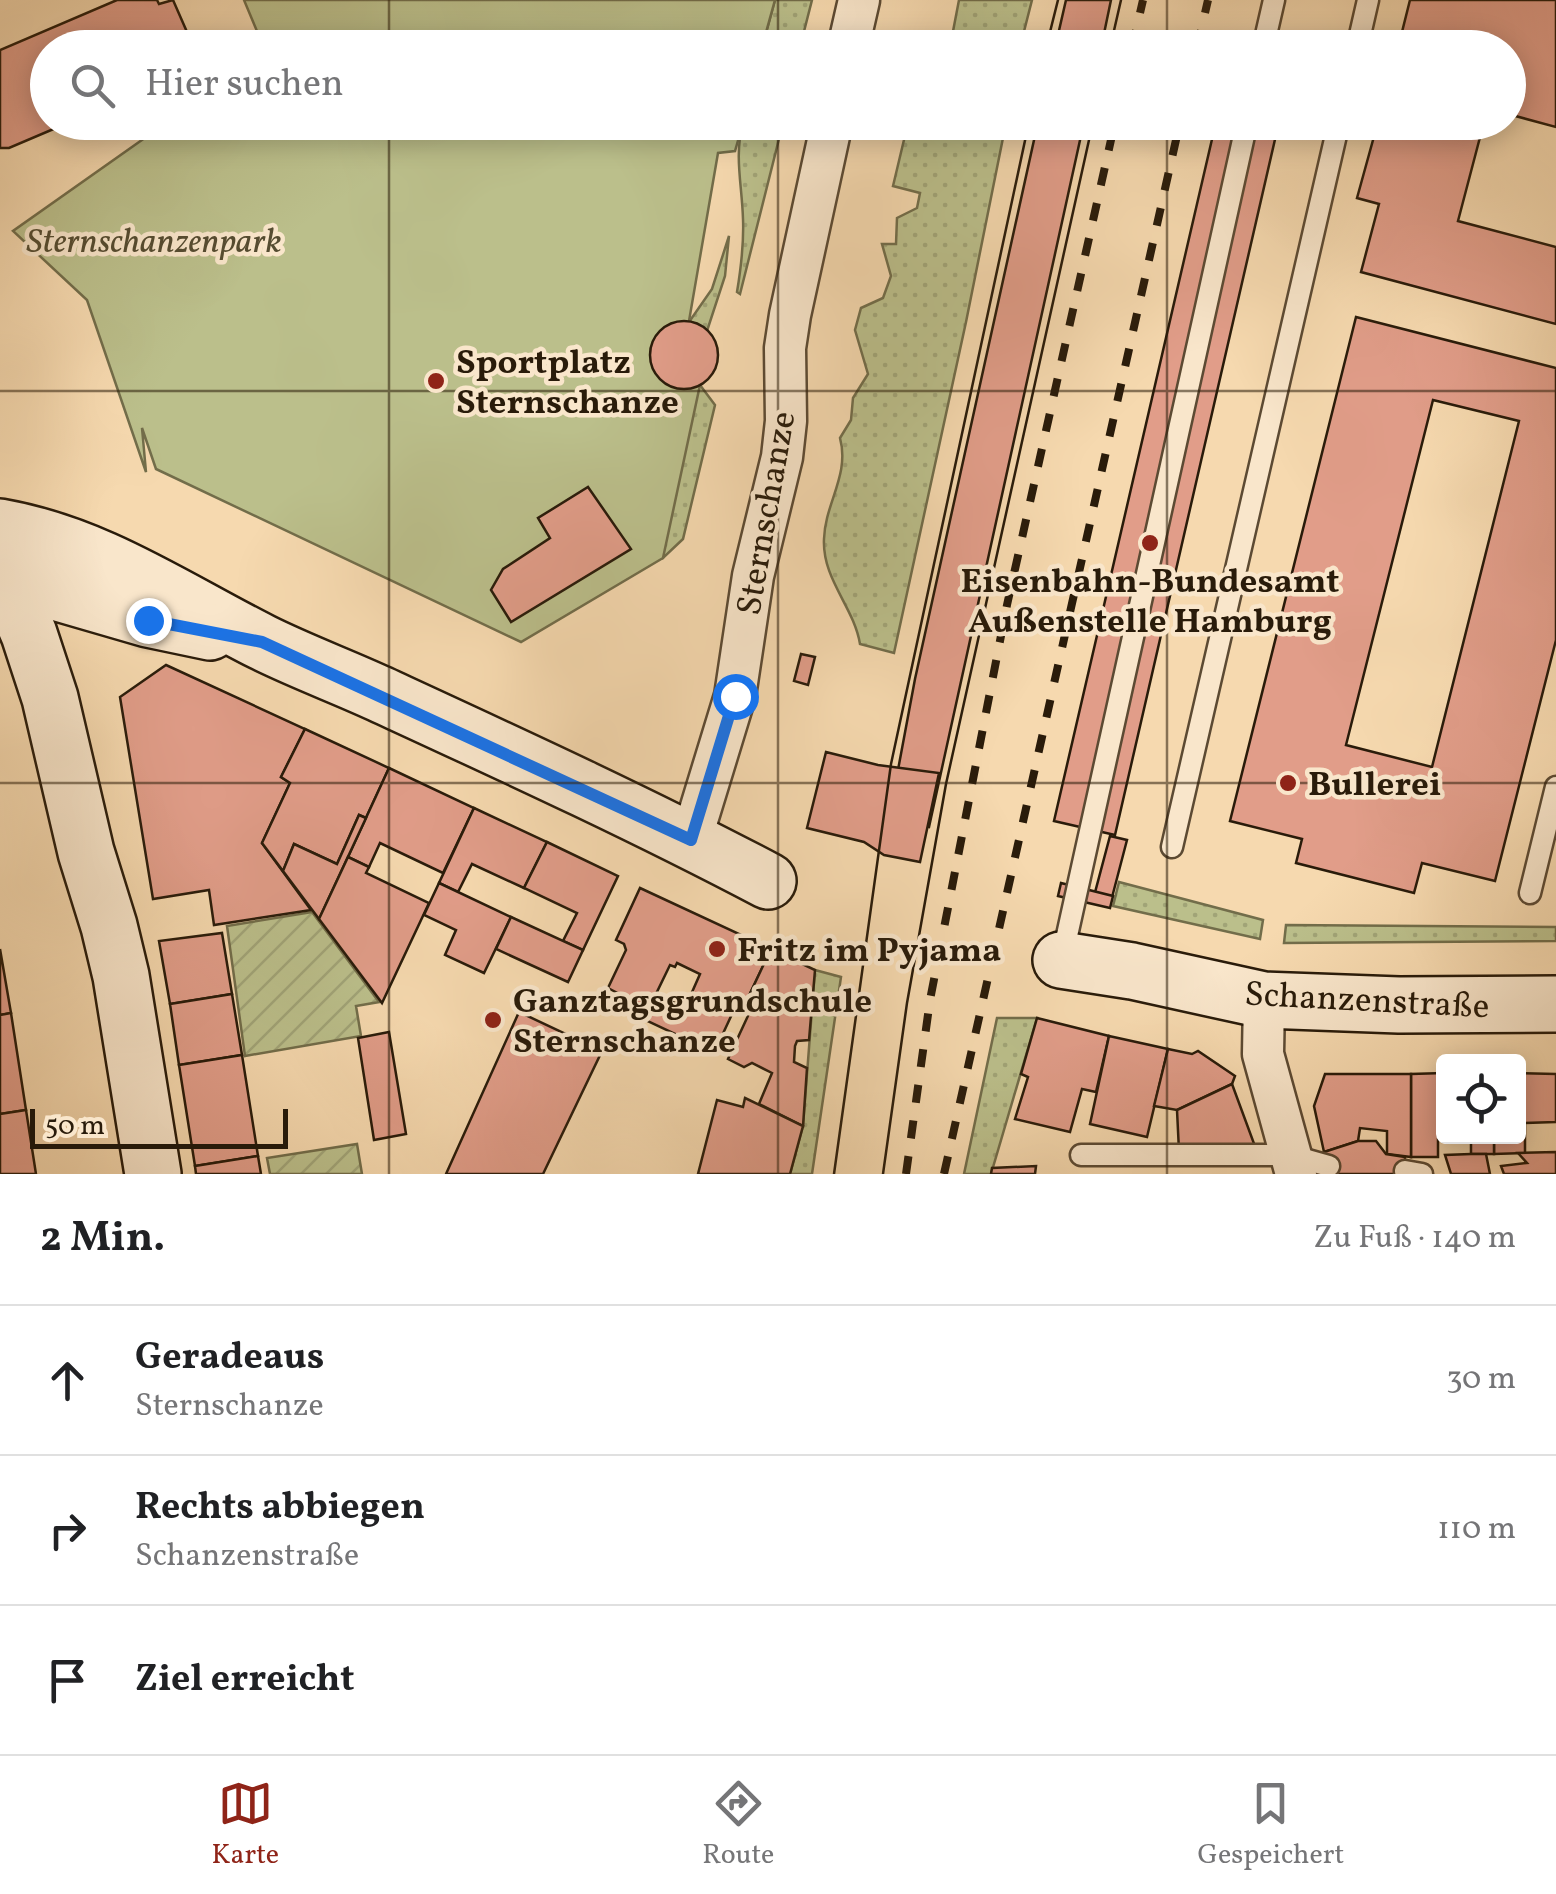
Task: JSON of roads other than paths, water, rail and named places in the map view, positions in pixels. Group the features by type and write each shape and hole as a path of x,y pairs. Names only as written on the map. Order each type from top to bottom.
{"street":[{"path":"852,30 858,0"},
{"name":"Sternschanze","path":"691,840 735,696 753,576 782,456 786,421 784,348 828,140"},
{"path":"0,500 81,548 162,586 262,642 691,840 768,882"},
{"path":"1,562 81,548"},
{"path":"1,562 148,620 262,642"},
{"path":"1,562 50,698 86,852 121,976 153,1174"},
{"path":"0,663 86,852"},
{"name":"Schanzenstraße","path":"1062,960 1132,970 1264,1000 1399,1006 1556,1004"},
{"path":"1264,1000 1262,1054 1305,1165"}],"lane":[{"path":"1267,30 1274,0"},
{"path":"1361,30 1368,0"},
{"path":"1062,960 1243,140"},
{"path":"1172,847 1336,140"},
{"path":"1530,893 1556,786"},
{"path":"1081,1155 1305,1165"}],"tram line":[{"path":"1050,30 1058,0"},
{"path":"1114,30 1121,0"},
{"path":"834,1174 891,764 1025,140"},
{"path":"883,1174 907,1003 946,784 1089,140"}],"railway":[{"path":"1136,30 1143,0"},
{"path":"1201,30 1208,0"},
{"path":"906,1174 930,1000 1007,605 1111,140"},
{"path":"944,1174 1176,140"}],"place":[{"name":"Sportplatz Sternschanze","path":"436,381"},
{"name":"Eisenbahn-Bundesamt Außenstelle Hamburg","path":"1150,543"},
{"name":"Bullerei","path":"1288,783"},
{"name":"Fritz im Pyjama","path":"717,949"},
{"name":"Ganztagsgrundschule Sternschanze","path":"493,1020"}],"park label":[{"name":"Sternschanzenpark","path":"154,240"}]}
